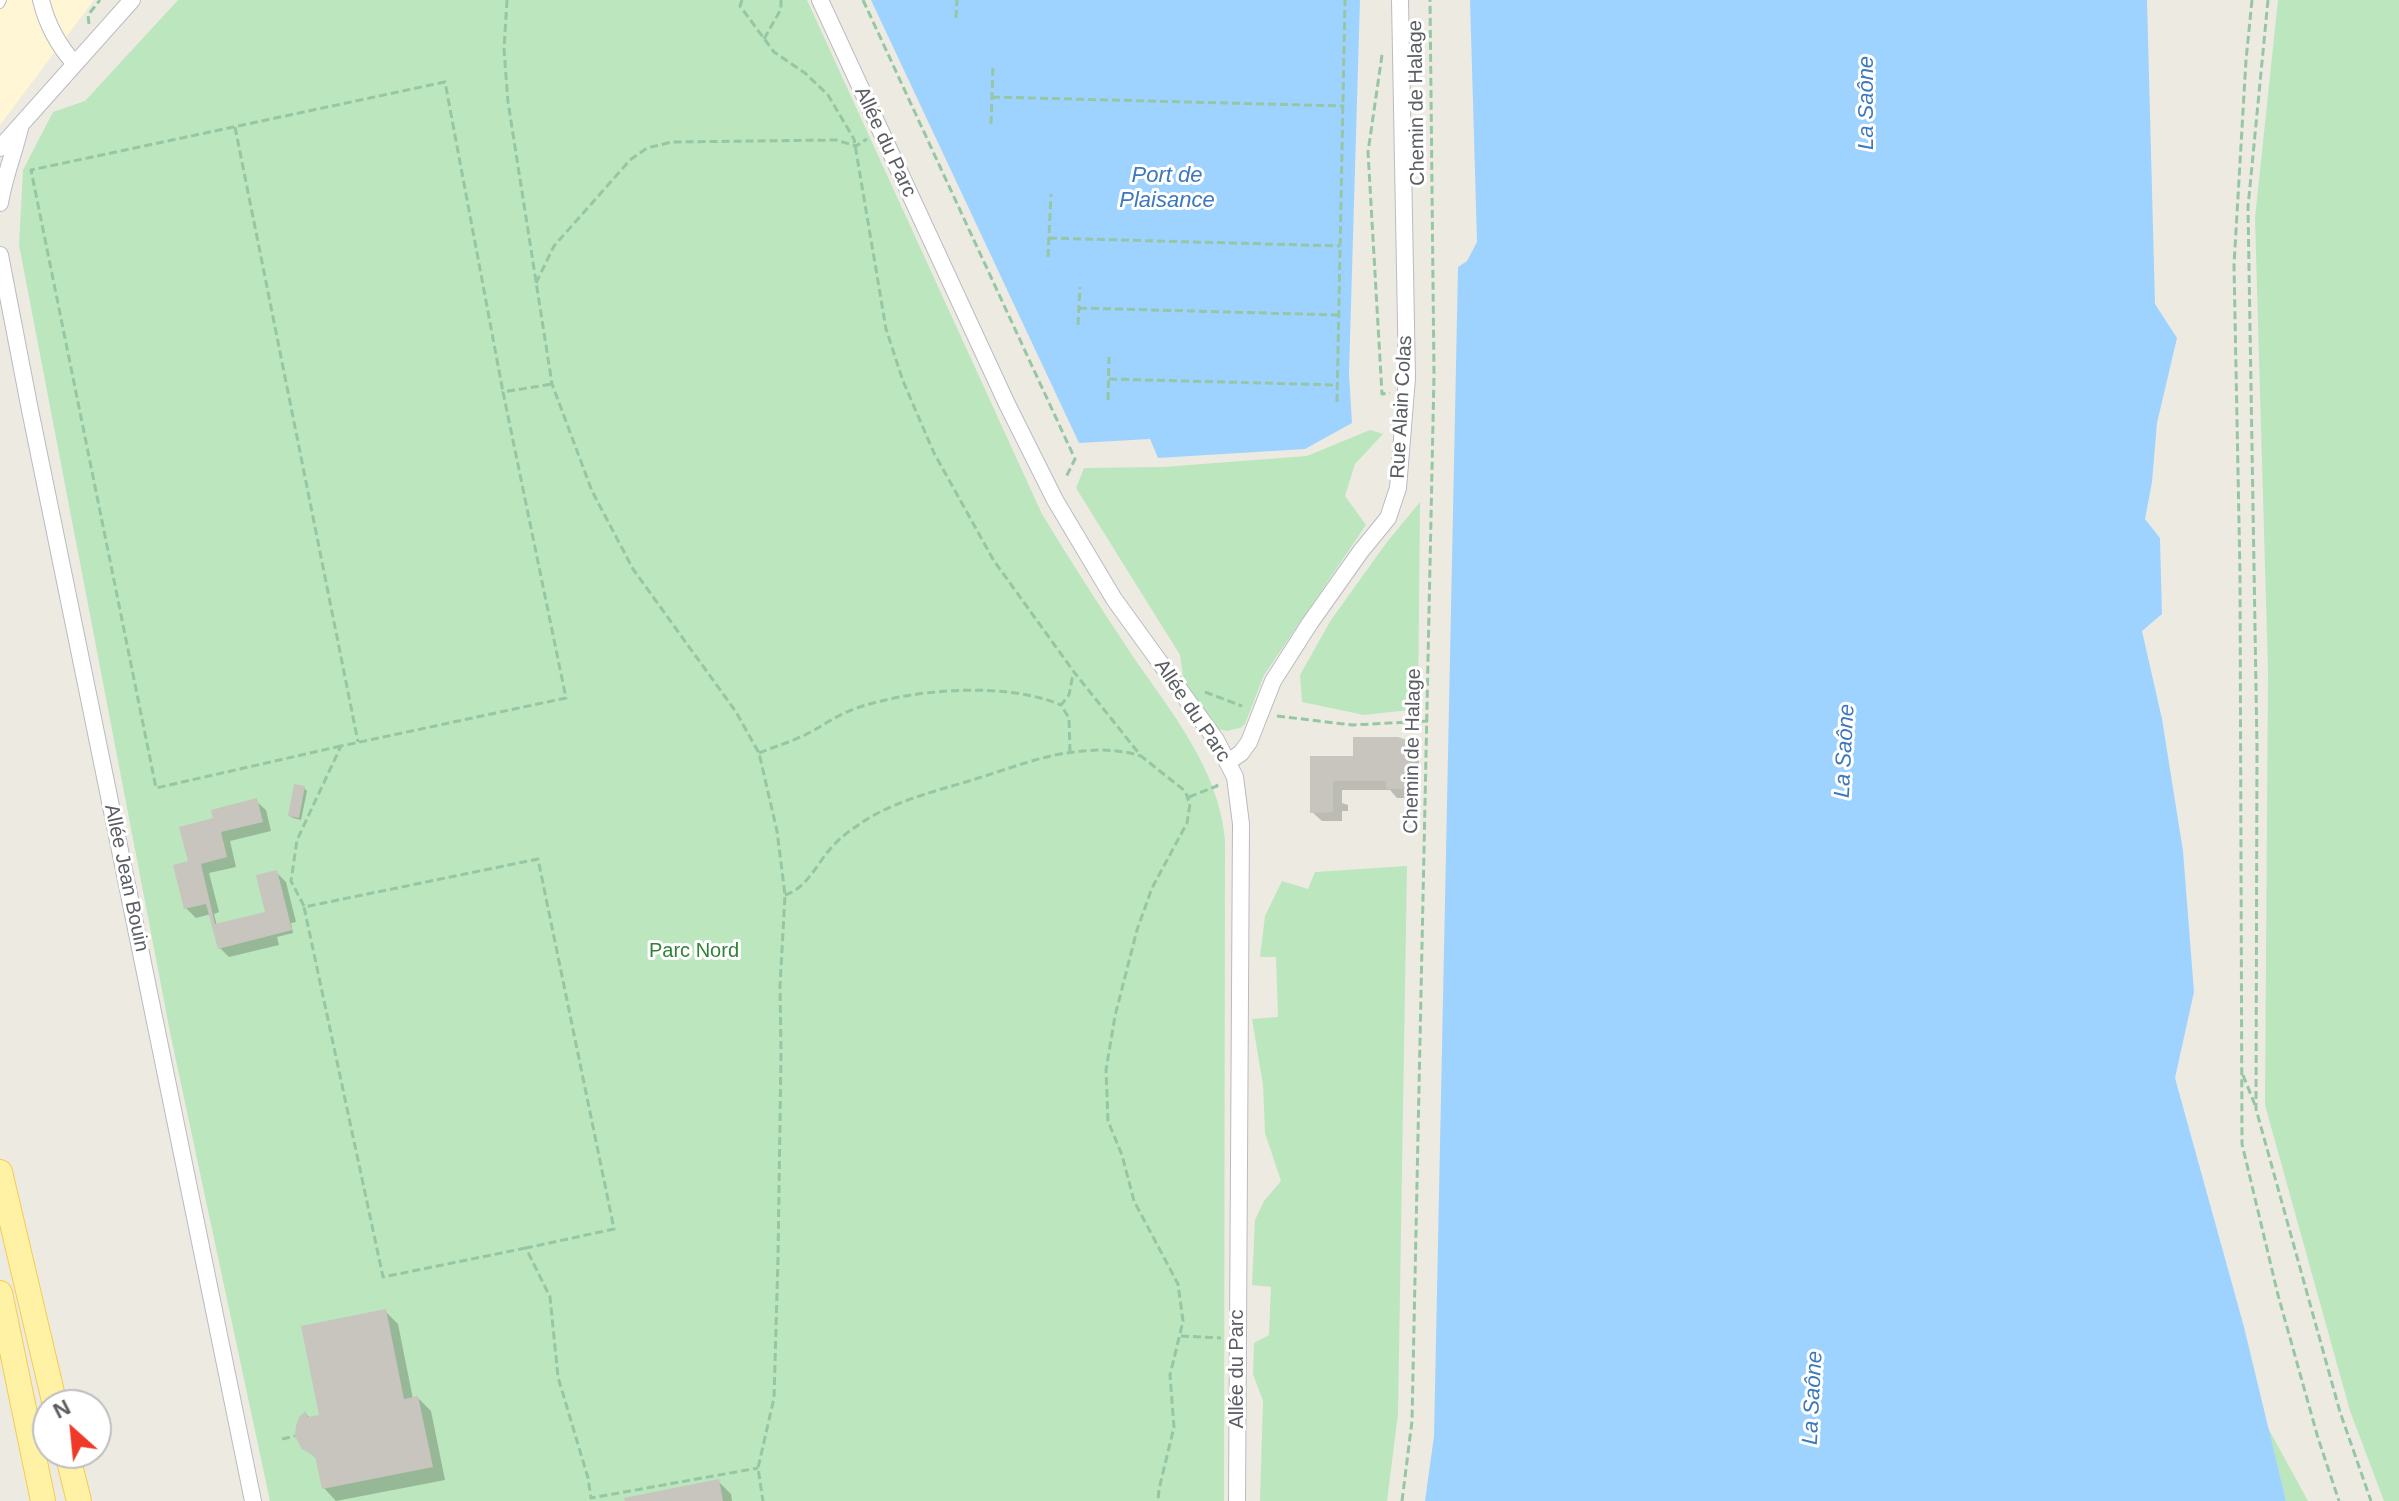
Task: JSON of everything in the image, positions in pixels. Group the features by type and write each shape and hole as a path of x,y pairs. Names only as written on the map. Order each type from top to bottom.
{"main road":[{"path":"0,1172 51,1389"},
{"path":"0,1293 7,1359 43,1501"},
{"path":"71,1469 79,1501"}],"street":[{"path":"41,0 51,32 74,63"},
{"path":"0,148 132,0"},
{"name":"Allée du Parc","path":"820,0 1007,404 1055,500 1114,599 1216,740 1235,777 1241,824 1237,1501"},
{"name":"Rue Alain Colas","path":"1228,762 1241,753 1249,742 1273,681 1310,623 1388,518 1398,488 1406,393 1400,0"},
{"path":"0,203 20,126"},
{"name":"Allée Jean Bouin","path":"0,255 253,1501"}],"path":[{"path":"507,0 504,49 508,102 552,384 592,491 633,569 736,712 759,753 777,831 785,895 780,986 781,1084 774,1398 758,1468 763,1501"},
{"path":"742,0 740,6 774,52 805,73 828,95 854,139 886,329 903,381 934,453 994,561 1074,672 1141,756 1181,786 1189,797 1187,823 1152,888 1137,930 1115,1016 1106,1070 1108,1121 1122,1155 1134,1201 1178,1284 1183,1321 1170,1375 1174,1427 1158,1501"},
{"path":"764,39 781,9 781,0"},
{"path":"863,0 1075,459 1055,500"},
{"path":"956,18 957,0"},
{"path":"1337,402 1345,0"},
{"name":"Chemin de Halage","path":"1402,1501 1412,1421 1428,721 1434,375 1430,0"},
{"path":"2252,0 2234,265 2240,575 2242,1144 2278,1295 2339,1501"},
{"path":"2256,1109 2257,747 2248,207 2268,0"},
{"path":"1383,45 1368,152 1382,394 1406,393"},
{"path":"991,124 993,66"},
{"path":"445,82 503,392 566,698 156,788 31,170 445,82"},
{"path":"992,97 1344,106"},
{"path":"235,127 358,742"},
{"path":"856,146 879,130"},
{"path":"536,283 554,246 630,160 647,148 672,142 701,141 836,140 856,146"},
{"path":"1048,257 1051,194"},
{"path":"1049,238 1340,246"},
{"path":"1078,325 1080,287"},
{"path":"1079,308 1339,315"},
{"path":"1108,400 1109,357"},
{"path":"1109,379 1337,385"},
{"path":"503,392 552,384"},
{"path":"1061,705 1069,695 1074,672"},
{"path":"759,753 803,735 850,710 889,698 946,690 1007,693 1061,705 1069,718 1070,752"},
{"path":"1182,695 1202,691 1260,713 1305,721 1352,725 1428,721"},
{"path":"304,907 538,859 614,1229 383,1277 304,907 291,881 297,840 341,746"},
{"path":"785,895 803,886 833,845 874,815 937,791 1070,752 1115,750 1141,756"},
{"path":"1189,797 1217,786 1214,777"},
{"path":"2241,1071 2256,1109 2340,1412 2371,1501"},
{"path":"526,1248 550,1297 558,1377 591,1498 758,1468"},
{"path":"1179,1336 1237,1339"},
{"path":"282,1439 295,1436"}],"shaded area":[{"path":"0,0 94,0 0,125"}],"green space":[{"name":"Parc Nord","path":"178,0 807,0 1042,514 1191,742 1221,814 1225,840 1224,1501 270,1501 171,1037 19,245 23,170 53,112 85,101"},
{"path":"2278,0 2399,0 2399,1501 2384,1501 2350,1411 2265,1105 2268,671 2255,218"},
{"path":"1370,430 1383,434 1355,464 1345,496 1366,525 1264,675 1245,724 1227,731 1218,729 1184,684 1180,655 1076,488 1084,468 1163,467 1307,456"},
{"path":"1420,502 1418,709 1364,715 1302,702 1300,675 1331,620"},
{"path":"1407,866 1398,1414 1387,1501 1260,1501 1263,1401 1253,1374 1254,1343 1269,1335 1271,1287 1252,1285 1255,1220 1264,1201 1281,1181 1265,1133 1263,1085 1252,1019 1278,1017 1276,957 1260,957 1265,916 1282,881 1308,889 1315,872"},
{"path":"2267,1426 2308,1501 2286,1501"}],"water":[{"name":"Port de Plaisance","path":"871,0 1360,0 1349,373 1352,423 1305,449 1158,458 1150,439 1079,443"},
{"name":"La Saône","path":"1470,0 2147,0 2155,304 2177,338 2157,423 2145,519 2160,538 2162,614 2142,631 2162,719 2183,851 2194,992 2175,1078 2244,1327 2286,1501 1425,1501 1434,1436 1458,267 1467,261 1477,242"}],"building":[{"path":"1353,737 1398,737 1407,740 1410,746 1409,789 1386,789 1386,781 1333,781 1333,812 1310,813 1310,756 1353,756"},
{"path":"294,784 305,786 299,818 288,816"},
{"path":"257,798 263,822 221,832 227,857 201,864 215,924 265,912 256,875 277,870 292,930 218,949 206,904 184,909 173,865 188,861 179,827 213,818 211,810"},
{"path":"386,1309 404,1399 418,1396 433,1467 322,1489 315,1456 302,1449 295,1436 299,1417 306,1411 307,1417 319,1415 301,1326"},
{"path":"719,1479 723,1501 625,1501 624,1498"}]}
